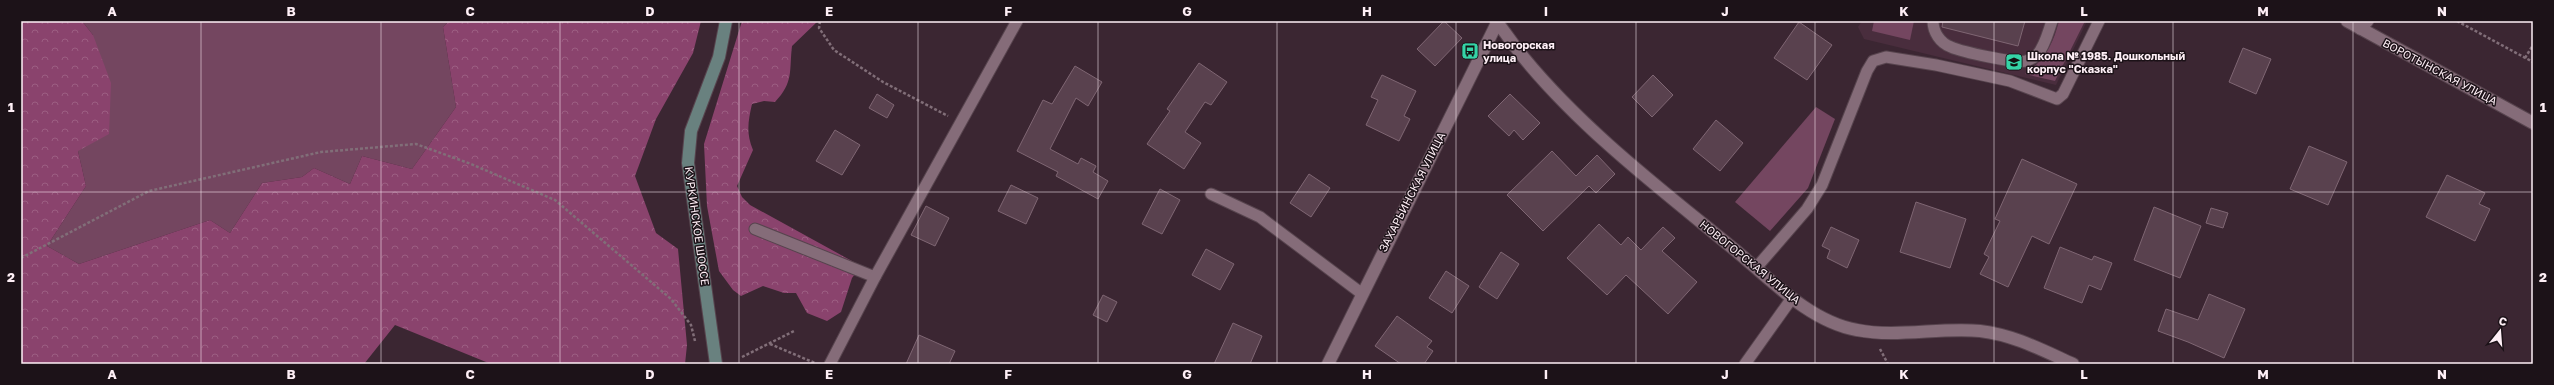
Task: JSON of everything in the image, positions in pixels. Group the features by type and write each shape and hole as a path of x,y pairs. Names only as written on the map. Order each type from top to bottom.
{"main road":[{"name":"КУРКИНСКОЕ ШОССЕ","path":"716,364 688,163 691,131 719,58 726,21"}],"street":[{"name":"НОВОГОРСКАЯ УЛИЦА","path":"1497,21 1524,58 1581,118 1631,165 1792,298 1833,323 1857,330 1893,333 1978,331 2004,335 2030,344 2073,364"},
{"name":"ЗАХАРЬИНСКАЯ УЛИЦА","path":"1328,364 1361,293 1497,21"},
{"name":"ВОРОТЫНСКАЯ УЛИЦА","path":"2347,21 2364,25 2533,123"}],"lane":[{"path":"830,364 875,277 959,122 1017,21"},
{"path":"1933,21 1933,28 1939,39 1951,47 2015,62 2027,61 2037,55 2044,43 2052,21"},
{"path":"1756,268 1807,209 1822,185 1867,71 1873,61 1886,57 1936,65 2010,81 2057,99 2063,94 2098,21"},
{"path":"1211,194 1260,217 1361,293"},
{"path":"754,229 875,277"},
{"path":"1745,364 1792,298"}],"path":[{"path":"820,21 819,28 834,50 883,82 959,122"},
{"path":"2457,21 2533,62"},
{"path":"2525,58 2533,45"},
{"path":"21,258 148,191 321,152 416,144 471,164 555,200 671,299 691,325 696,346"},
{"path":"742,357 794,331"},
{"path":"769,344 817,364"}],"shaded area":[{"path":"82,21 449,21 443,27 456,107 412,169 362,156 350,184 314,168 302,177 262,183 230,233 210,220 79,264 47,246 86,186 78,151 93,35"},
{"name":"Школа № 1985. Дошкольный корпус \"Сказка\"","path":"1862,21 2087,21 2056,85 1864,39 1858,27"},
{"path":"1874,21 1914,21 1910,40 1872,31"},
{"path":"2059,21 2085,21 2055,81 2025,74 2038,63 2047,51 2054,37"},
{"path":"1816,107 1835,119 1808,188 1770,231 1735,202"}],"green space":[{"path":"21,21 82,21 93,35 111,83 109,134 78,151 86,186 47,246 79,264 210,220 230,233 262,183 302,177 314,168 350,184 362,156 412,169 456,107 443,27 449,21 701,21 693,53 656,119 635,176 656,233 678,249 687,345 685,364 491,364 395,325 364,364 21,364"},
{"path":"742,21 818,21 792,46 790,76 781,95 775,102 764,101 752,104 748,127 749,138 753,150 737,186 742,197 750,205 861,266 852,278 841,312 827,321 807,313 796,293 784,293 763,286 741,296 733,290 719,271 707,206 704,144"}],"building":[{"path":"1444,21 1462,38 1435,66 1417,49"},
{"path":"1943,21 2025,21 2018,46 1942,27"},
{"path":"1799,22 1832,45 1807,80 1774,58"},
{"path":"2243,48 2271,59 2256,94 2229,82"},
{"path":"1199,63 1227,82 1211,105 1205,102 1185,132 1201,143 1184,169 1147,144 1170,111 1167,109"},
{"path":"1075,66 1102,82 1088,106 1076,98 1050,149 1078,164 1081,158 1096,166 1093,172 1108,181 1098,199 1056,176 1058,172 1017,151 1043,100 1052,104"},
{"path":"1382,75 1416,91 1404,116 1410,119 1399,141 1366,125 1378,100 1371,97"},
{"path":"1653,75 1673,95 1652,117 1632,97"},
{"path":"877,94 894,105 887,118 869,108"},
{"path":"1510,94 1540,123 1523,140 1514,130 1509,136 1488,116"},
{"path":"1716,120 1743,143 1720,171 1693,149"},
{"path":"835,130 860,145 842,175 816,161"},
{"path":"2309,146 2347,162 2328,205 2290,189"},
{"path":"1552,151 1576,176 1597,155 1615,174 1596,193 1589,186 1543,231 1507,195"},
{"path":"2022,159 2077,184 2049,244 2032,236 2008,287 1980,274 1989,257 1984,254 2000,221 1995,219"},
{"path":"1309,174 1330,188 1311,217 1290,203"},
{"path":"2447,175 2485,193 2479,204 2490,209 2475,241 2426,217"},
{"path":"1011,185 1038,198 1026,224 998,211"},
{"path":"1160,189 1180,200 1162,234 1142,224"},
{"path":"1916,202 1966,219 1950,268 1900,252"},
{"path":"926,206 949,218 935,246 911,235"},
{"path":"2154,207 2201,226 2180,278 2134,260"},
{"path":"2211,208 2228,213 2223,228 2206,223"},
{"path":"1599,224 1621,245 1628,237 1641,250 1663,227 1675,238 1662,251 1697,282 1668,314 1626,275 1607,295 1567,258"},
{"path":"1831,227 1859,240 1847,268 1827,258 1830,250 1822,246"},
{"path":"2060,247 2092,260 2094,256 2112,263 2101,290 2089,285 2082,303 2044,288"},
{"path":"1206,249 1234,264 1220,290 1192,275"},
{"path":"1501,252 1519,264 1497,299 1479,287"},
{"path":"1446,271 1469,286 1452,313 1429,298"},
{"path":"2209,294 2245,309 2224,358 2158,331 2166,309 2198,320"},
{"path":"1103,295 1117,302 1107,322 1093,315"},
{"path":"1397,316 1432,341 1427,347 1433,351 1424,364 1401,364 1375,346"},
{"path":"1233,323 1262,336 1250,364 1214,364"},
{"path":"919,335 955,351 949,364 906,364"}],"place":[{"name":"Новогорская улица","path":"1470,51"},
{"name":"Школа № 1985. Дошкольный корпус \"Сказка\"","path":"2014,62"}]}
